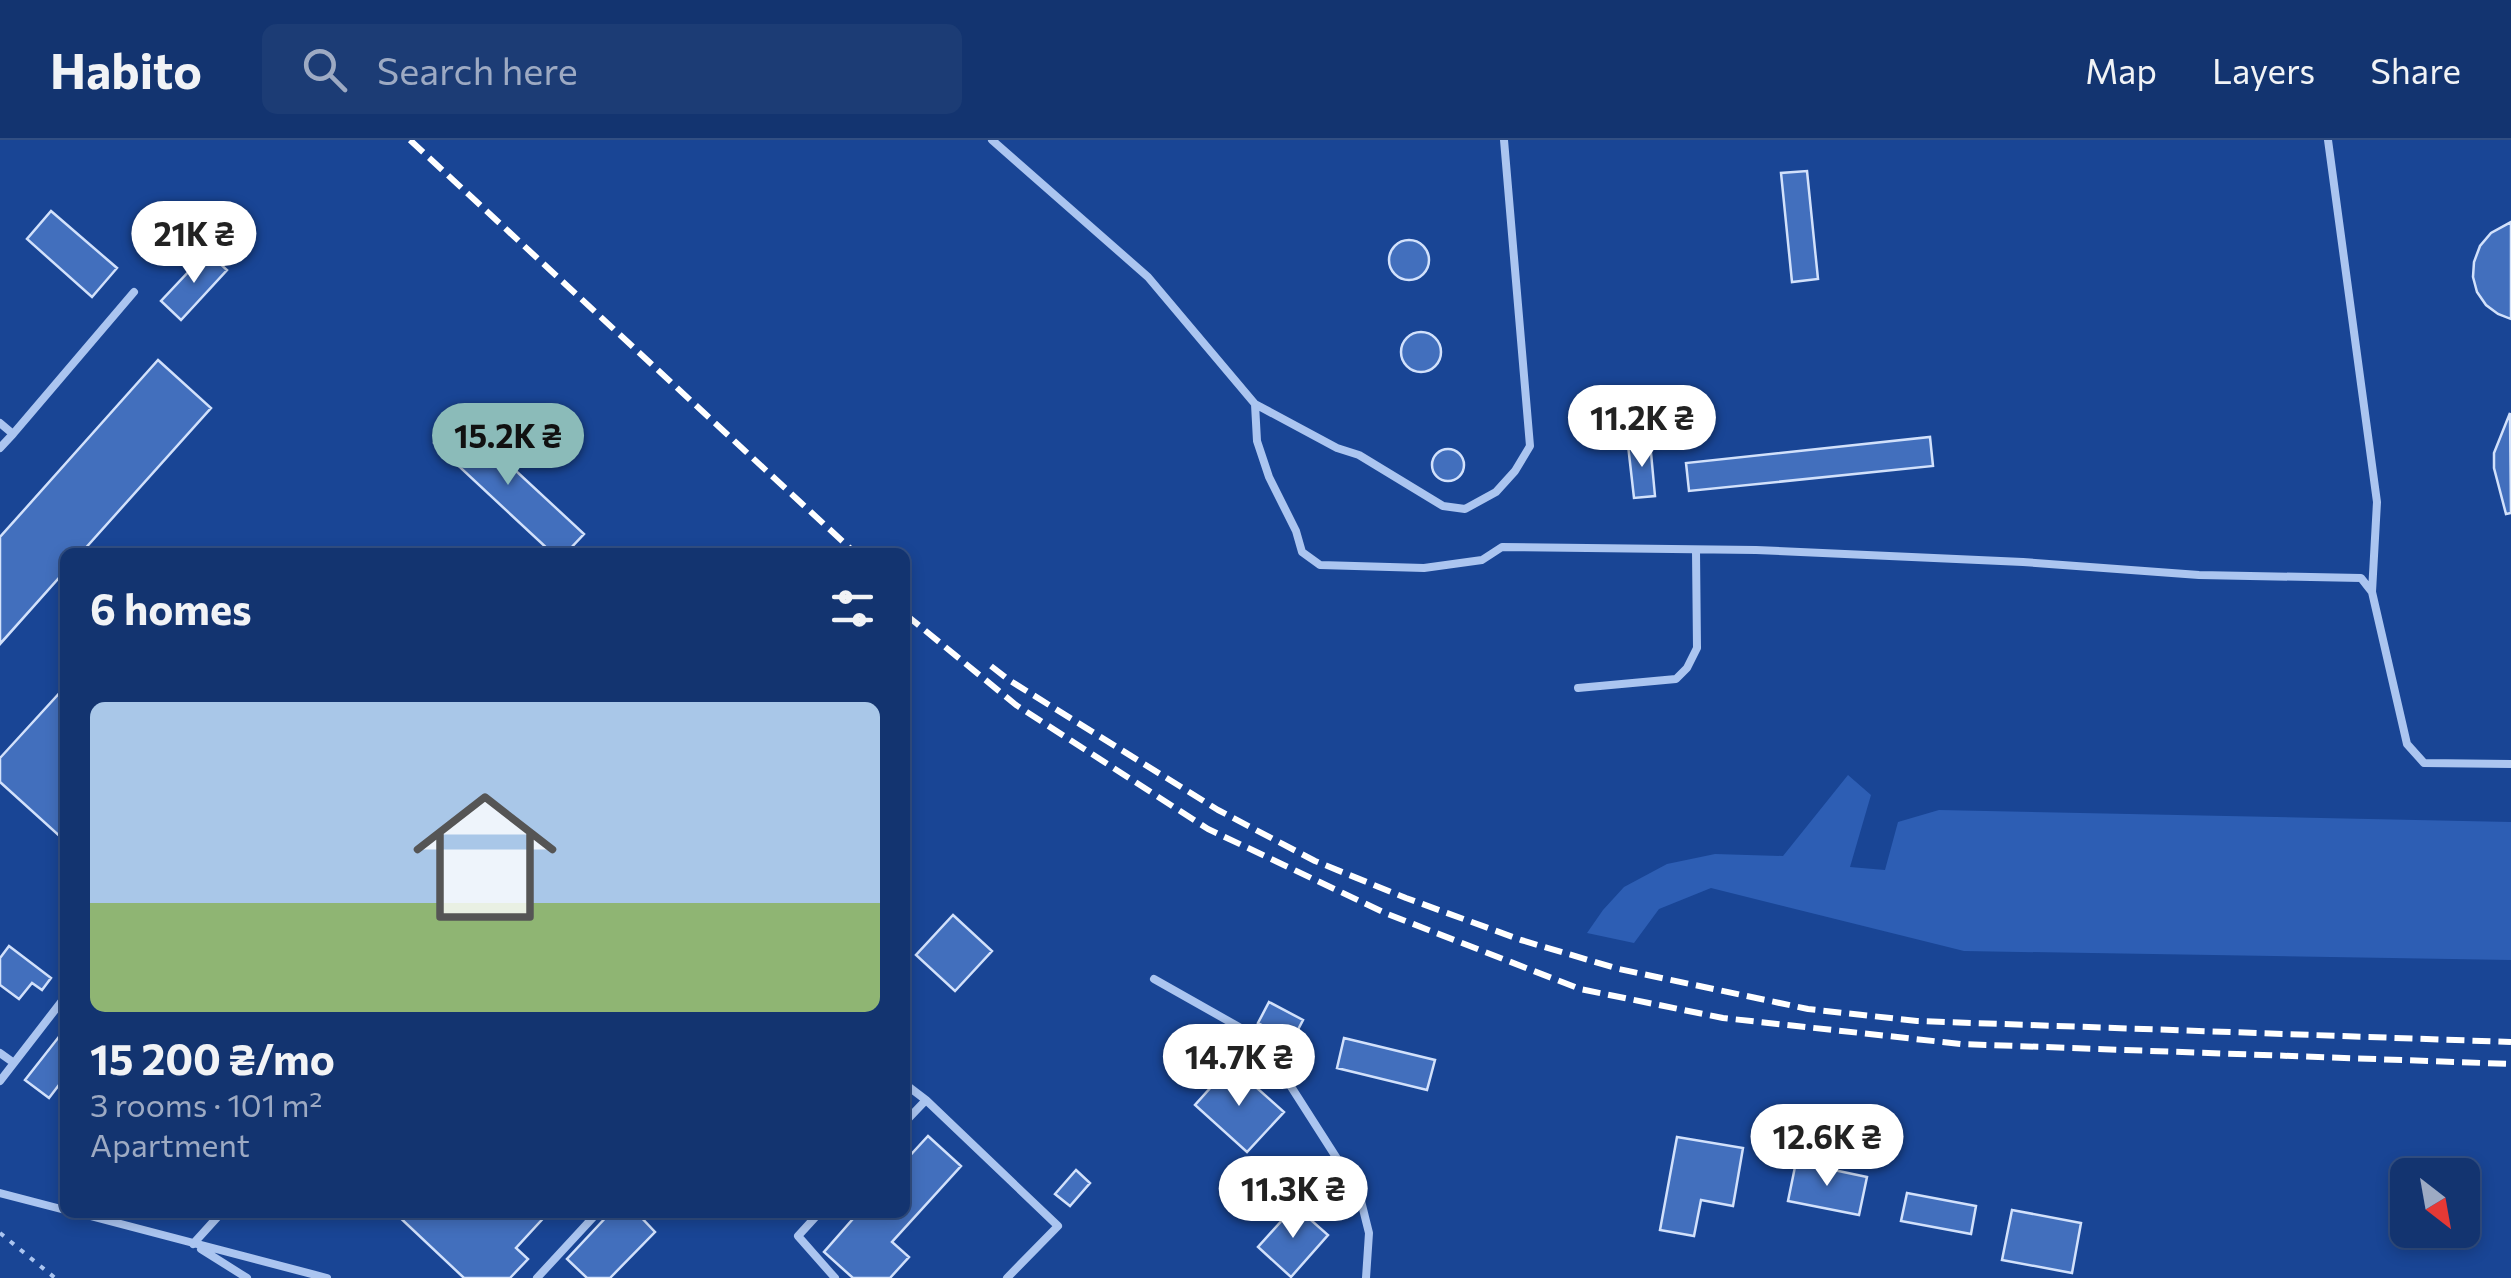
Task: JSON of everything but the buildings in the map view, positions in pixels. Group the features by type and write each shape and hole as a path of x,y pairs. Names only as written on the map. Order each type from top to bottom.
{"lane":[{"path":"992,140 1148,277 1255,404 1337,448 1359,455 1443,506 1465,509 1496,492 1530,446 1504,140"},
{"path":"2328,140 2377,502 2372,592 2406,744 2424,763 2511,764"},
{"path":"0,448 134,292"},
{"path":"1255,404 1257,441 1268,477 1296,531 1302,552 1320,566 1424,568 1482,560 1502,547 1775,550 2199,574 2361,578 2372,592"},
{"path":"0,423 13,434"},
{"path":"1578,688 1676,679 1687,668 1697,648 1696,551"},
{"path":"1154,979 1239,1027 1267,1049 1359,1193 1369,1233 1366,1278"},
{"path":"0,1082 60,1003"},
{"path":"0,1053 14,1063"},
{"path":"910,1088 1058,1226 1007,1278"},
{"path":"910,1117 926,1100"},
{"path":"0,1193 60,1209"},
{"path":"97,1218 326,1278"},
{"path":"193,1244 217,1218"},
{"path":"536,1278 592,1218"},
{"path":"814,1218 798,1236 835,1278"},
{"path":"193,1244 247,1278"}],"path":[{"path":"0,1232 55,1278"}],"shaded area":[{"path":"1848,775 1871,795 1850,867 1885,870 1898,822 1939,810 2511,822 2511,960 1964,951 1711,888 1659,909 1634,943 1587,933 1624,887 1667,864 1715,854 1783,856"}],"railway":[{"path":"410,140 850,548"},
{"path":"910,618 1016,705 1208,829 1385,913 1580,989 1723,1018 1961,1044 2511,1064"},
{"path":"991,666 1218,810 1315,861 1521,940 1619,969 1808,1009 1917,1021 2511,1042"}]}
